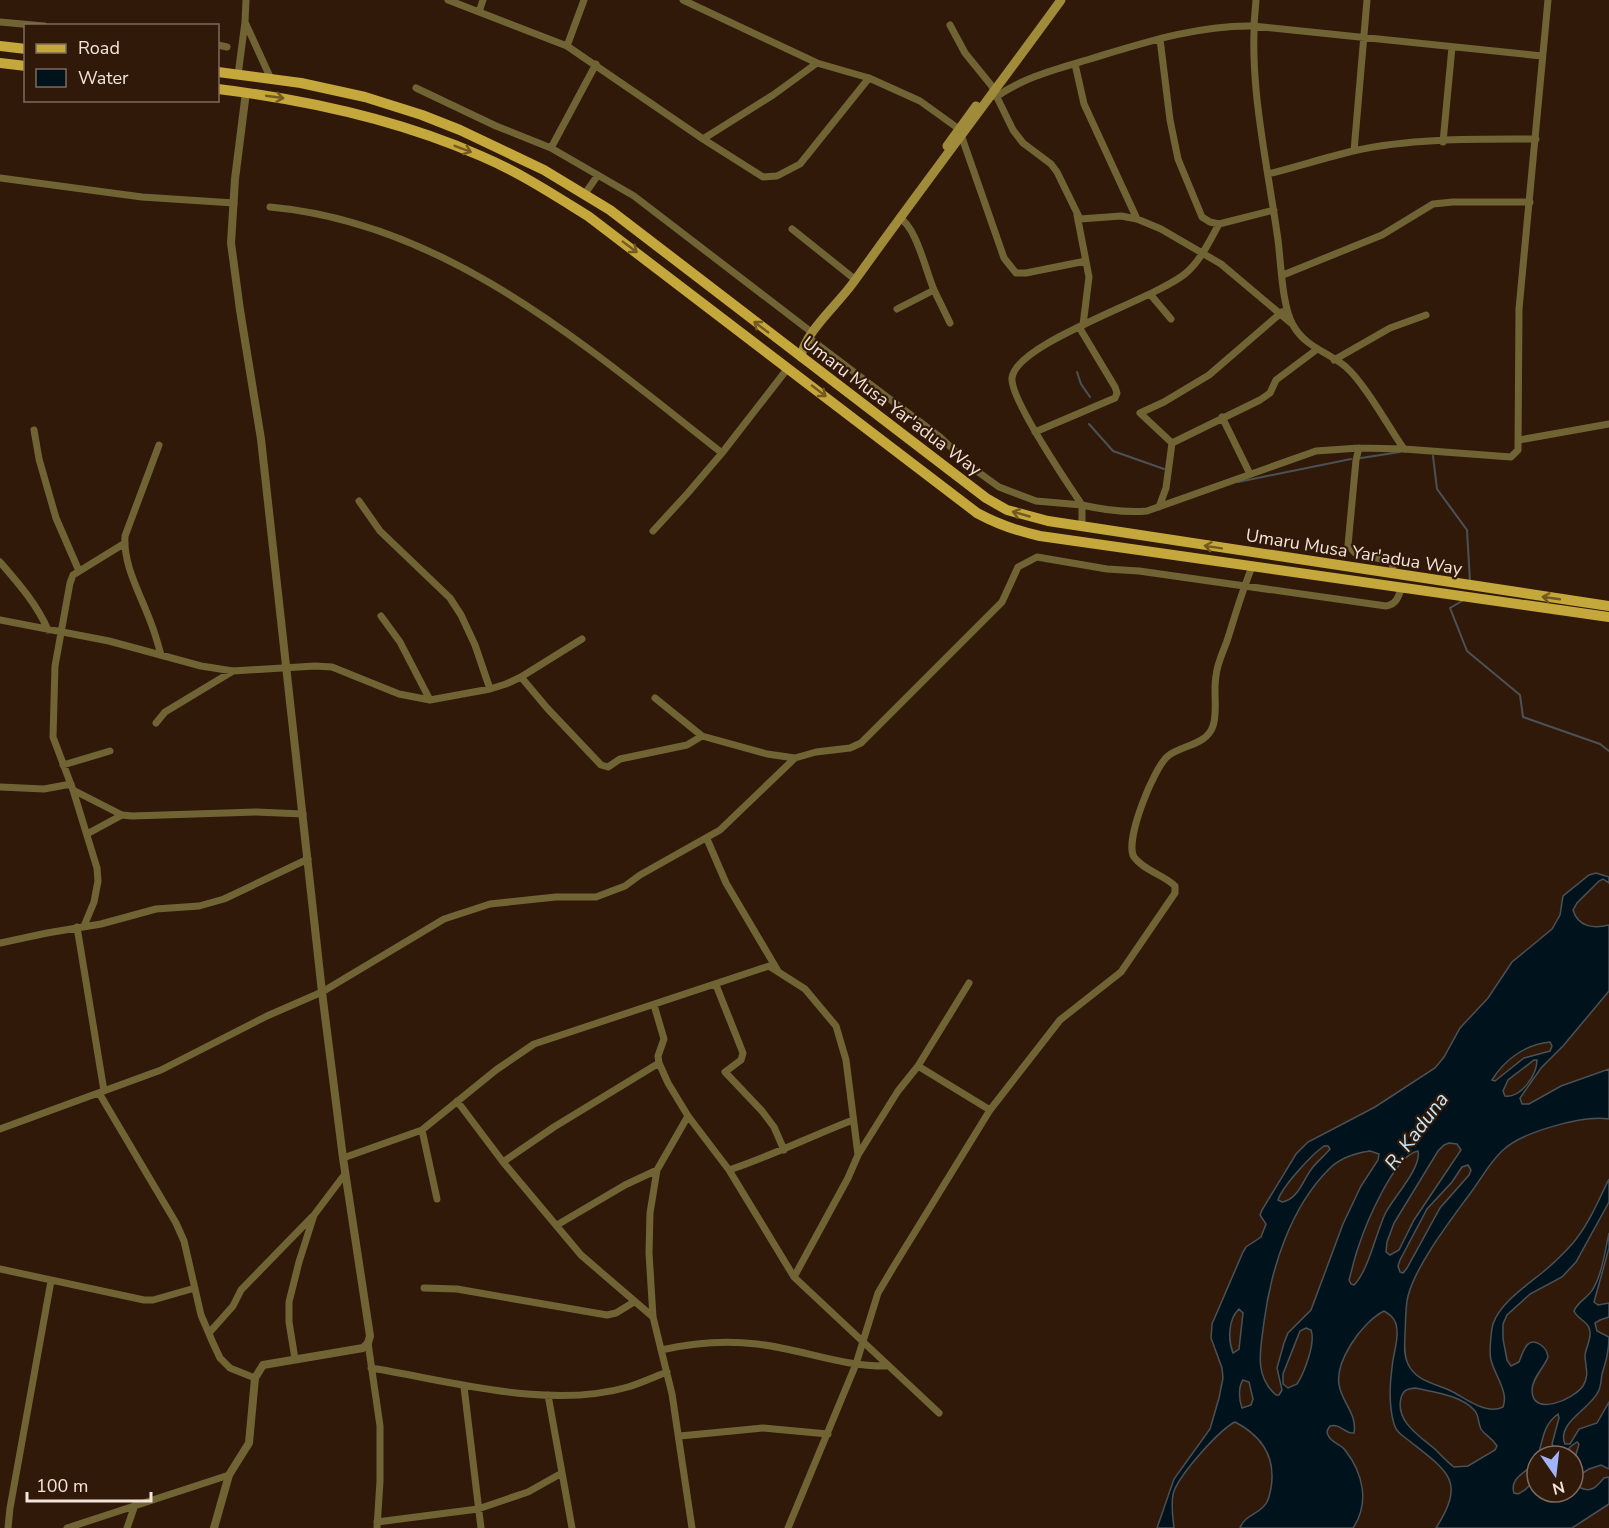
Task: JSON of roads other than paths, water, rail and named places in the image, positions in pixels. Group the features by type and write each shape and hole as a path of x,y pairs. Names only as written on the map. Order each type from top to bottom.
{"main road":[{"path":"993,92 1053,0"},
{"path":"801,357 809,335 1061,0"},
{"path":"0,46 24,49"},
{"path":"0,63 24,66"},
{"name":"Umaru Musa Yar'adua Way","path":"219,72 272,79 365,97 460,130 544,170 610,210 986,498 1007,510 1025,516 1082,526 1609,606"},
{"name":"Umaru Musa Yar'adua Way","path":"219,89 297,100 351,111 406,127 482,156 535,184 588,216 950,493 995,523 1015,531 1609,617"},
{"path":"790,349 809,335 851,286 960,133"}],"street":[{"path":"237,75 246,0"},
{"path":"448,0 567,46 703,140 763,177 777,176 800,164 869,78"},
{"path":"479,12 483,0"},
{"path":"567,46 584,0"},
{"path":"683,0 817,63 869,78 920,101 960,133 1004,258 1016,273 1086,261"},
{"path":"1256,0 1253,26 1257,104 1286,304 1291,323"},
{"path":"1354,151 1367,0"},
{"path":"416,88 496,126 551,148 634,196 940,437 974,469 999,487 1036,501 1106,511 1133,512 1159,507 1316,451 1359,448 1404,449 1511,457 1518,450 1520,440 1519,309 1548,0"},
{"path":"0,22 24,24"},
{"path":"245,22 272,79"},
{"path":"950,25 965,53 993,92 1007,120 1023,143 1051,164 1057,172 1080,219 1122,216 1137,219 1161,229 1239,277 1291,323 1300,336 1316,350 1345,367 1357,379 1404,449"},
{"path":"993,92 1075,63 1160,39 1192,31 1231,26 1253,26 1542,56"},
{"path":"1160,39 1170,120 1178,159 1202,216 1210,222 1219,224 1274,210"},
{"path":"219,45 227,47"},
{"path":"1443,142 1452,47"},
{"path":"703,140 773,95 817,63"},
{"path":"1075,63 1084,104 1137,219"},
{"path":"551,148 596,64"},
{"path":"246,93 231,243 261,439 322,992 345,1174 370,1336 368,1343 380,1426 377,1525 478,1509 528,1492 562,1473"},
{"path":"1268,174 1354,151 1407,144 1536,139"},
{"path":"584,195 598,175"},
{"path":"0,178 142,197 234,203"},
{"path":"1283,275 1382,235 1433,204 1530,202"},
{"path":"270,207 296,209 412,243 502,288 580,342 722,453"},
{"path":"1035,432 1115,398 1117,393 1081,326 1089,288 1076,213"},
{"path":"899,218 905,221 912,230 934,290 951,323"},
{"path":"1082,526 1082,506 1035,432 1012,386 1012,377 1016,367 1039,348 1150,294 1185,274 1203,253 1219,224"},
{"path":"792,229 852,277"},
{"path":"897,309 934,290"},
{"path":"1150,294 1171,319"},
{"path":"1173,443 1140,413 1164,402 1209,375 1280,314 1286,304"},
{"path":"1334,360 1390,328 1426,315"},
{"path":"1173,443 1260,400 1270,393 1276,380 1316,350"},
{"path":"653,531 722,453 788,368"},
{"path":"1222,417 1250,474"},
{"path":"1520,440 1609,424"},
{"path":"34,430 39,459 56,518 79,571"},
{"path":"1159,507 1166,488 1173,443"},
{"path":"159,445 125,536 125,543 126,560 153,626 161,655"},
{"path":"1359,448 1348,545 1355,553 1390,561 1393,566 1392,574"},
{"path":"359,501 380,531 450,598 462,615 490,689"},
{"path":"125,543 73,576 55,666 53,737 87,834 98,881 94,902 80,927 101,1092 176,1223 184,1241 201,1315 220,1358 230,1368 255,1378"},
{"path":"655,698 702,736 767,754 795,758 816,752 850,748 864,740 1002,602 1018,567 1037,558 1386,606 1396,601 1402,587"},
{"path":"0,562 28,594 39,610 48,630"},
{"path":"788,1528 856,1364 878,1293 990,1110 1060,1020 1121,972 1175,893 1175,886 1171,882 1134,857 1131,846 1132,835 1161,763 1169,755 1208,736 1214,725 1216,675 1252,567"},
{"path":"381,616 400,642 430,700"},
{"path":"0,620 109,641 201,666 233,671 332,667 399,694 430,700 490,689 521,677 582,639"},
{"path":"156,723 165,712 233,671"},
{"path":"521,677 601,765 608,767 620,759 687,745 702,736"},
{"path":"63,765 110,751"},
{"path":"0,1129 161,1070 267,1016 322,992 444,919 490,904 556,897 596,897 625,886 707,839 724,826 795,758"},
{"path":"0,787 44,789 72,787 122,815 132,816 256,812 303,814"},
{"path":"87,834 122,815"},
{"path":"707,839 726,883 778,971"},
{"path":"0,944 101,924 156,909 199,906 224,899 308,859"},
{"path":"343,1158 422,1130 503,1065 534,1044 769,966 805,989 836,1026 846,1060 858,1155"},
{"path":"794,1277 848,1178 858,1155 898,1091 918,1066 969,982"},
{"path":"716,985 743,1053 741,1060 725,1072 762,1111 774,1128 784,1150"},
{"path":"654,1005 664,1039 658,1056 659,1063 688,1116 729,1170 794,1277 939,1413"},
{"path":"503,1162 554,1127 659,1063"},
{"path":"918,1066 990,1110"},
{"path":"457,1101 503,1162 581,1255 653,1317"},
{"path":"688,1116 657,1170 650,1213 649,1253 653,1317 680,1436 692,1528"},
{"path":"729,1170 784,1150 853,1120"},
{"path":"422,1130 437,1199"},
{"path":"557,1225 625,1185 657,1170"},
{"path":"208,1333 233,1306 241,1290 314,1215 345,1174"},
{"path":"296,1359 289,1322 289,1302 314,1215"},
{"path":"0,1269 144,1300 153,1300 195,1288"},
{"path":"8,1528 51,1281"},
{"path":"424,1288 458,1289 607,1315 616,1313 634,1302"},
{"path":"661,1350 723,1342 757,1344 856,1364 888,1366"},
{"path":"214,1528 229,1475 249,1443 255,1378 263,1365 363,1348 368,1343"},
{"path":"372,1368 464,1387 548,1395 578,1394 628,1387 667,1372"},
{"path":"464,1387 481,1528"},
{"path":"548,1395 572,1528"},
{"path":"680,1436 763,1428 828,1434"},
{"path":"67,1528 229,1475"},
{"path":"127,1528 135,1505"}],"water":[{"name":"R. Kaduna","path":"1596,873 1609,877 1609,883 1603,879 1599,881 1573,910 1575,916 1587,925 1598,927 1609,925 1609,991 1563,1046 1541,1068 1520,1098 1522,1104 1529,1104 1561,1086 1609,1069 1609,1119 1598,1118 1569,1122 1537,1131 1511,1144 1497,1156 1443,1230 1412,1284 1407,1301 1405,1356 1412,1370 1422,1379 1484,1408 1503,1407 1503,1390 1490,1357 1493,1324 1502,1309 1515,1295 1551,1265 1579,1236 1609,1179 1609,1202 1576,1262 1562,1277 1530,1294 1507,1315 1503,1324 1503,1339 1507,1360 1511,1366 1519,1362 1529,1343 1536,1342 1546,1350 1548,1357 1536,1377 1532,1390 1534,1398 1539,1403 1554,1403 1563,1400 1583,1386 1587,1370 1585,1355 1590,1332 1588,1326 1574,1311 1596,1283 1609,1233 1609,1248 1594,1302 1598,1305 1609,1303 1609,1317 1595,1323 1597,1331 1609,1337 1598,1392 1565,1429 1565,1444 1552,1444 1558,1414 1547,1426 1541,1444 1525,1444 1525,1471 1516,1480 1513,1488 1514,1493 1518,1494 1525,1490 1525,1504 1585,1504 1585,1489 1597,1486 1604,1478 1609,1477 1609,1504 1572,1528 1436,1528 1450,1500 1449,1480 1436,1462 1401,1435 1395,1427 1390,1392 1397,1328 1393,1318 1384,1311 1375,1316 1358,1334 1340,1368 1340,1389 1354,1421 1354,1433 1334,1425 1330,1426 1327,1431 1331,1440 1345,1450 1360,1478 1363,1498 1353,1528 1240,1528 1245,1520 1267,1502 1272,1477 1269,1458 1260,1441 1235,1422 1192,1463 1178,1483 1172,1500 1174,1528 1157,1528 1174,1479 1210,1429 1219,1398 1223,1378 1222,1368 1211,1338 1212,1324 1243,1252 1246,1247 1261,1237 1266,1224 1260,1215 1262,1210 1296,1154 1308,1142 1375,1107 1435,1068 1444,1057 1460,1028 1488,998 1512,962 1552,929 1560,915 1563,896 1589,875","holes":["1550,1042 1552,1046 1550,1051 1524,1058 1495,1081 1492,1080 1516,1054 1541,1043","1537,1060 1531,1079 1522,1089 1511,1096 1505,1096 1503,1091 1508,1080","1449,1143 1457,1144 1461,1150 1414,1220 1399,1250 1390,1255 1386,1252 1387,1242 1394,1223 1438,1151","1324,1146 1330,1149 1309,1172 1293,1197 1282,1202 1278,1200 1291,1180","1370,1151 1379,1154 1378,1160 1361,1186 1343,1224 1311,1310 1288,1333 1284,1343 1277,1368 1282,1390 1279,1395 1276,1395 1264,1379 1260,1361 1267,1302 1284,1240 1303,1202 1329,1169 1354,1154","1418,1151 1418,1158 1412,1173 1382,1220 1364,1270 1354,1285 1351,1284 1349,1280 1362,1238 1382,1193 1399,1165 1409,1155","1468,1165 1471,1170 1469,1175 1440,1208 1407,1268 1403,1273 1400,1272 1398,1266 1400,1260 1427,1209 1452,1182 1462,1167","1239,1309 1243,1313 1239,1349 1233,1353 1230,1336 1235,1313","1306,1328 1311,1330 1311,1350 1297,1384 1288,1388 1283,1384 1283,1374 1300,1331","1243,1380 1249,1382 1253,1399 1251,1405 1242,1408 1241,1383","1415,1388 1463,1401 1476,1413 1481,1429 1497,1446 1495,1450 1468,1466 1454,1467 1405,1422 1400,1407 1402,1395 1408,1389"]},
{"path":"1609,1402 1609,1469 1601,1465 1585,1472 1585,1444 1577,1442 1570,1444 1579,1429 1597,1423"}],"waterway":[{"path":"1077,372 1081,384 1090,397"},
{"path":"1089,424 1113,451 1164,469"},
{"path":"1361,458 1400,452"},
{"path":"1433,456 1437,489 1467,530 1470,582"},
{"path":"1238,482 1351,459"},
{"path":"1462,601 1450,608 1467,651 1520,695 1523,717 1600,744 1609,751"}]}
